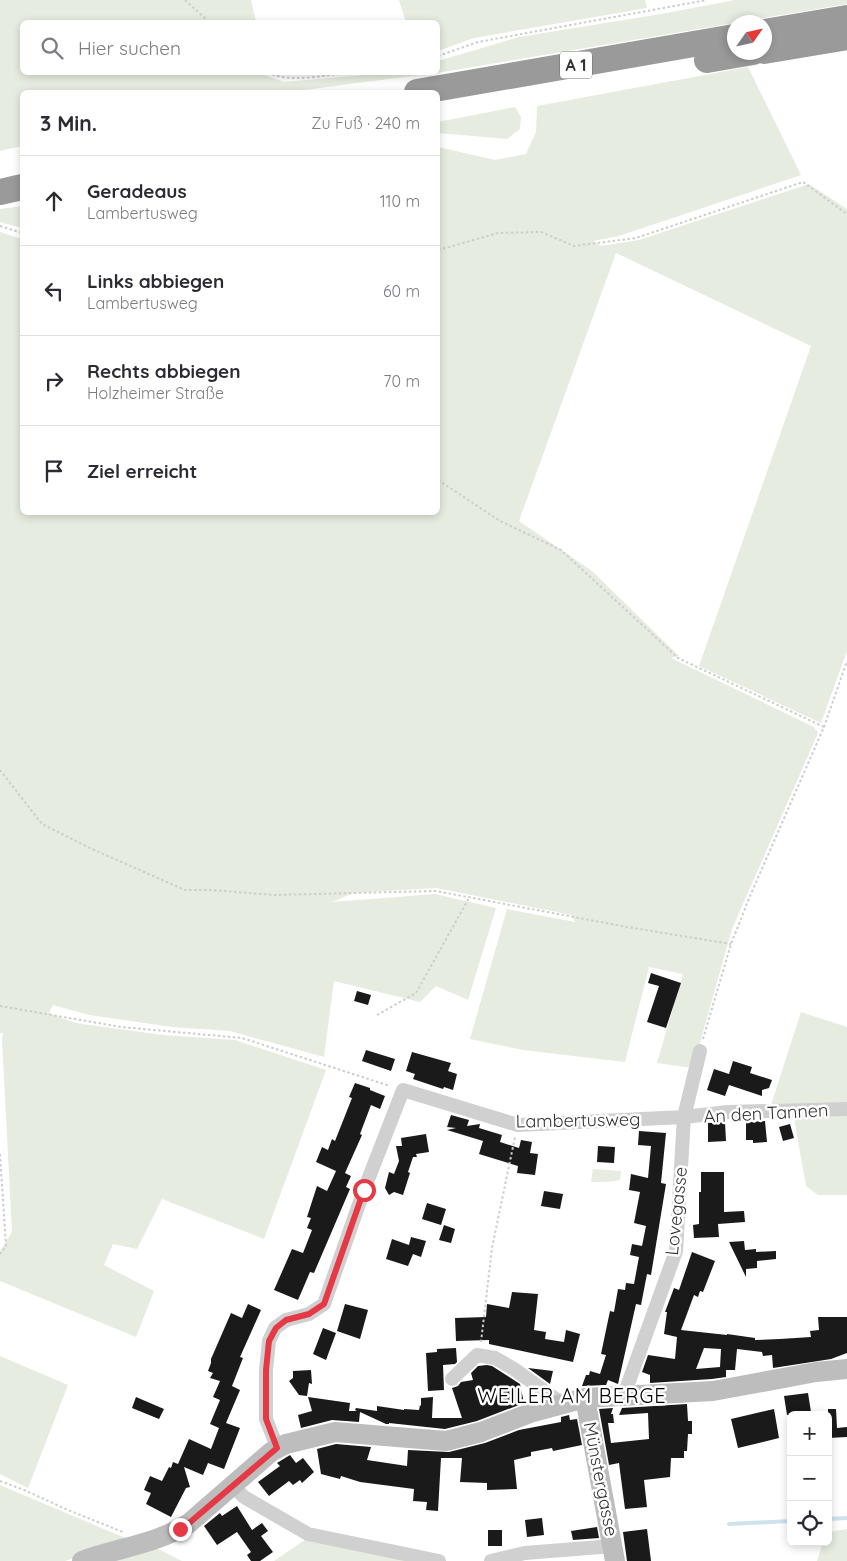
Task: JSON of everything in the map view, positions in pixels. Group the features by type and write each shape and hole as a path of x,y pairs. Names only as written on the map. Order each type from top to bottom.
{"highway":[{"path":"772,31 847,18"},
{"path":"772,50 847,37"},
{"name":"A 1","path":"429,90 727,38"},
{"name":"A 1","path":"440,107 727,57"},
{"path":"0,174 20,170"},
{"path":"0,192 20,188"}],"main road":[{"path":"82,1561 171,1533 188,1524 277,1448 286,1444 335,1432 446,1441 481,1432 533,1412 585,1398 713,1391 816,1372 847,1369"},
{"name":"Münstergasse","path":"585,1398 614,1554"}],"street":[{"name":"Lovegasse","path":"624,1395 676,1251 684,1117 700,1051"},
{"name":"Lambertusweg","path":"402,1090 518,1125 684,1117"},
{"path":"277,1448 266,1419 266,1370 269,1341 276,1328 286,1320 309,1314 324,1304 402,1090"},
{"name":"An den Tannen","path":"684,1117 728,1112 847,1109"},
{"path":"452,1380 477,1355 496,1358 561,1404"},
{"path":"232,1486 244,1497 308,1534 439,1561"},
{"path":"491,1561 525,1553 614,1554"}],"path":[{"path":"185,0 207,20"},
{"path":"440,55 478,42 707,0"},
{"path":"275,75 304,78 327,75"},
{"path":"440,249 498,233 541,232 574,246 636,238 803,182 847,214"},
{"path":"0,226 20,232"},
{"path":"440,481 500,521 562,550 678,658 824,726"},
{"path":"700,1051 731,944 824,726 847,661"},
{"path":"0,770 42,824 92,849 185,890 274,895 436,891 627,927 731,944"},
{"path":"377,1015 416,993 469,898"},
{"path":"0,1006 121,1027 242,1038 402,1090"},
{"path":"481,1355 481,1340 492,1248 518,1125"},
{"path":"0,1154 6,1246 0,1254"},
{"path":"0,1481 134,1538 138,1544"}],"shaded area":[{"path":"0,0 251,0 256,20 20,20 20,75 266,75 284,82 365,75 420,75 304,90 20,90 20,146 0,151"},
{"path":"399,0 645,0 647,8 474,38 440,50 440,20 405,20"},
{"path":"735,0 847,0 847,4 772,17 772,15 727,15 727,24 440,72 440,60 519,37"},
{"path":"748,67 801,175 619,236 593,241 601,246 639,240 809,184 847,209 847,651 821,723 699,666 811,346 616,253 519,521 592,571 679,656 671,658 814,727 818,733 732,929 693,1068 657,1063 683,974 649,967 625,1062 523,1050 470,1039 507,909 575,922 572,915 436,888 354,893 332,902 435,894 496,908 468,1000 436,986 420,1002 334,981 324,1057 230,1031 172,1027 89,1015 53,1005 49,1013 75,1023 163,1035 235,1040 326,1070 264,1239 162,1199 137,1249 113,1244 104,1265 154,1291 136,1337 0,1281 0,1251 12,1232 3,1033 0,1033 0,232 20,238 20,515 440,515 440,147 495,160 526,154 536,132 537,106"},
{"path":"515,107 521,117 520,129 507,139 440,133 440,122"},
{"path":"20,206 20,227 0,222 0,209"},
{"path":"801,1012 847,1027 847,1106 771,1105"},
{"path":"847,1114 847,1195 818,1195 806,1186 794,1118"},
{"path":"593,1169 621,1171 620,1180 591,1182"},
{"path":"0,1356 68,1385 28,1488 0,1474"},
{"path":"0,1485 130,1540 65,1561 0,1561"},
{"path":"847,1529 847,1561 817,1561 822,1546 832,1546 832,1531"},
{"path":"306,1539 405,1560 274,1561"},
{"path":"152,1546 182,1561 105,1561"}],"building":[{"path":"651,973 681,983 666,1028 647,1022 659,986 648,983"},
{"path":"357,991 371,995 368,1005 354,1001"},
{"path":"366,1050 395,1059 391,1071 362,1061"},
{"path":"412,1052 451,1063 448,1071 457,1074 453,1090 444,1087 443,1089 413,1079 415,1074 406,1071"},
{"path":"733,1061 752,1067 750,1073 772,1080 769,1088 762,1090 762,1096 729,1085 725,1096 707,1090 714,1069 729,1074"},
{"path":"355,1083 385,1096 380,1109 371,1105 360,1134 362,1135 345,1173 351,1176 346,1187 350,1189 314,1273 310,1272 298,1300 274,1290 292,1249 303,1253 312,1230 307,1228 311,1218 307,1217 317,1186 327,1191 336,1171 316,1162 322,1147 328,1150 332,1139 335,1141 352,1098 349,1097"},
{"path":"451,1115 469,1120 467,1126 480,1124 479,1128 502,1135 500,1142 519,1148 521,1140 532,1142 530,1153 538,1154 535,1175 517,1173 518,1166 479,1154 483,1141 447,1130 456,1128 447,1127"},
{"path":"765,1121 767,1142 753,1143 753,1140 746,1140 746,1122"},
{"path":"725,1122 726,1141 708,1142 708,1123"},
{"path":"790,1124 794,1138 783,1141 779,1127"},
{"path":"639,1131 666,1133 661,1183 666,1184 651,1275 647,1274 641,1305 636,1304 618,1384 608,1380 606,1385 582,1386 586,1375 589,1375 590,1371 600,1374 606,1355 601,1354 610,1311 614,1312 618,1289 625,1290 626,1283 634,1284 639,1257 630,1255 632,1244 642,1246 646,1226 634,1223 640,1192 629,1190 631,1174 648,1178 651,1146 638,1145"},
{"path":"426,1134 429,1152 416,1154 417,1157 413,1157 403,1195 394,1192 389,1195 385,1188 389,1172 394,1174 399,1161 396,1146 402,1146 401,1138"},
{"path":"598,1146 615,1147 614,1163 597,1162"},
{"path":"701,1172 724,1172 724,1212 744,1211 745,1222 718,1224 719,1237 694,1238 693,1225 699,1224"},
{"path":"544,1191 563,1194 560,1209 541,1206"},
{"path":"427,1203 446,1209 441,1225 422,1219"},
{"path":"444,1225 455,1229 451,1243 439,1240"},
{"path":"411,1237 426,1241 421,1257 413,1254 408,1266 386,1259 392,1239 409,1245"},
{"path":"744,1241 745,1250 756,1249 756,1252 776,1251 776,1259 757,1261 757,1268 746,1269 746,1277 729,1242"},
{"path":"692,1252 715,1261 703,1292 700,1291 698,1297 694,1295 681,1330 727,1334 755,1338 755,1340 811,1337 810,1331 819,1330 818,1317 847,1317 847,1353 831,1359 773,1368 772,1355 763,1356 762,1352 737,1349 735,1370 726,1370 726,1377 650,1383 650,1375 642,1372 648,1355 675,1359 677,1337 664,1334 667,1312 665,1312 674,1288 679,1290","holes":["704,1348 721,1349 720,1367 696,1369"]},
{"path":"512,1292 538,1294 534,1330 546,1332 545,1339 564,1342 566,1330 580,1334 573,1362 489,1344 489,1340 456,1341 455,1318 486,1317 487,1304 509,1308"},
{"path":"248,1304 261,1310 240,1357 243,1358 232,1386 240,1390 226,1423 240,1428 224,1469 208,1463 203,1475 184,1467 190,1487 186,1488 171,1517 146,1504 151,1493 144,1490 150,1476 162,1481 173,1462 178,1464 189,1439 211,1449 219,1428 210,1424 220,1400 213,1397 220,1381 210,1378 213,1373 208,1371 211,1359 231,1313 242,1318"},
{"path":"345,1304 368,1310 360,1339 337,1331"},
{"path":"323,1328 336,1333 326,1360 313,1354"},
{"path":"456,1348 457,1362 455,1364 443,1365 444,1390 428,1391 426,1353 437,1352 437,1349"},
{"path":"478,1366 492,1366 520,1384 524,1403 477,1421 445,1429 386,1424 360,1412 359,1422 332,1420 301,1428 298,1415 312,1411 308,1397 350,1403 349,1411 357,1411 355,1410 356,1408 377,1411 377,1406 419,1410 421,1398 433,1397 432,1418 462,1418 452,1388 458,1386 461,1382 473,1380 471,1373"},
{"path":"528,1368 553,1371 550,1384"},
{"path":"311,1370 312,1384 309,1383 307,1396 299,1395 289,1381 293,1378 293,1371"},
{"path":"808,1393 811,1411 787,1411 787,1415 784,1396"},
{"path":"136,1397 164,1409 159,1419 132,1408"},
{"path":"687,1404 688,1421 692,1421 692,1434 688,1434 687,1451 684,1451 684,1458 671,1458 670,1477 644,1480 647,1507 625,1509 619,1463 609,1465 599,1409 613,1408 611,1414 613,1414 614,1423 608,1423 611,1443 649,1439 648,1413 619,1415 622,1408"},
{"path":"774,1409 779,1438 738,1448 731,1419"},
{"path":"828,1409 836,1409 837,1428 847,1427 847,1437 832,1438 832,1411 828,1411"},
{"path":"569,1415 570,1420 577,1419 582,1445 553,1451 552,1448 531,1452 531,1456 514,1460 517,1489 487,1490 487,1483 460,1482 462,1458 441,1458 438,1511 426,1510 427,1502 413,1501 414,1489 360,1482 341,1476 340,1479 321,1474 317,1449 336,1444 371,1447 367,1460 407,1466 408,1450 449,1452 485,1443 519,1430 561,1422 561,1417"},
{"path":"290,1455 296,1463 303,1458 314,1472 302,1483 300,1480 293,1485 289,1481 269,1496 258,1482 280,1466 277,1463"},
{"path":"237,1506 252,1530 262,1523 268,1531 261,1536 273,1552 260,1561 251,1561 247,1555 251,1552 237,1532 217,1545 204,1526 220,1513 222,1516"},
{"path":"542,1518 544,1535 527,1537 525,1520"},
{"path":"597,1527 599,1538 573,1540 571,1531"},
{"path":"647,1529 651,1561 627,1561 623,1532"},
{"path":"488,1530 502,1530 502,1546 488,1546"}],"waterway":[{"path":"832,1519 847,1518"},
{"path":"729,1524 787,1521"}],"district":[{"name":"WEILER AM BERGE","path":"572,1395"}],"route":[{"path":"180,1529 277,1448 266,1419 266,1370 269,1341 276,1328 286,1320 309,1314 324,1304 364,1190"}]}
